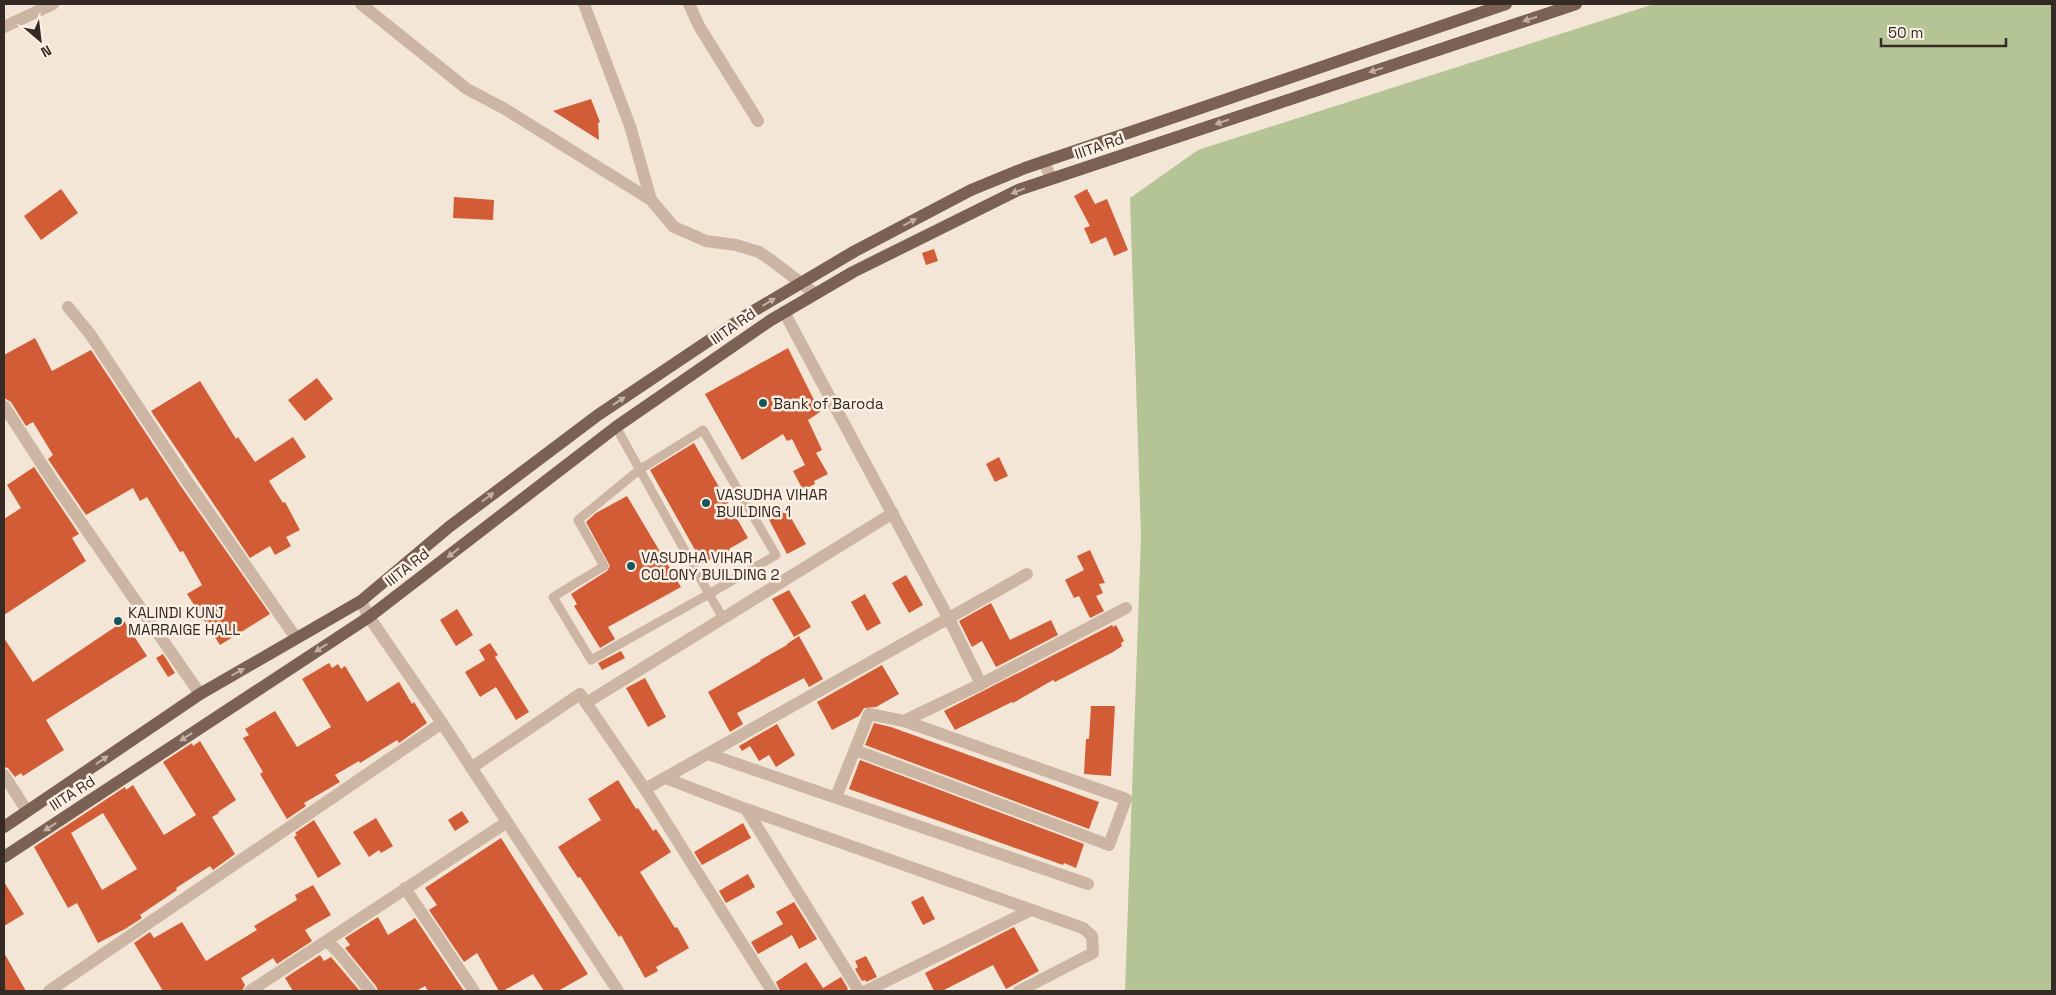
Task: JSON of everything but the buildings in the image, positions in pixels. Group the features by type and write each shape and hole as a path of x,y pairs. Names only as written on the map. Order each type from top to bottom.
{"main road":[{"name":"IIITA Rd","path":"4,826 200,694 361,601 449,527 598,415 750,312 800,282 971,190 1044,161 1506,4"},
{"name":"IIITA Rd","path":"4,857 369,617 616,427 814,293 976,209 1018,190 1576,4"}],"street":[{"path":"4,27 53,4"},
{"path":"360,4 467,89 506,109 651,200 674,227 706,241 736,245 758,252 814,293"},
{"path":"584,4 630,126 651,200"},
{"path":"689,4 698,26 758,121"},
{"path":"1044,161 1052,179"},
{"path":"68,307 90,334 187,481 296,638"},
{"path":"784,312 893,513 981,684"},
{"path":"4,406 52,480 200,694"},
{"path":"586,703 893,513"},
{"path":"645,790 1027,574"},
{"path":"361,601 369,617 442,723 618,991"},
{"path":"904,720 981,684 1126,608"},
{"path":"471,768 580,694 645,790 772,991"},
{"path":"836,797 869,714 904,720 1126,799 1110,845 855,750"},
{"path":"49,991 442,723"},
{"path":"708,754 1088,884"},
{"path":"4,774 27,811"},
{"path":"664,778 746,810 1083,928 1092,936 1093,953 1019,991"},
{"path":"746,810 860,991"},
{"path":"250,991 507,822"},
{"path":"405,888 474,991"},
{"path":"866,991 1031,910"},
{"path":"327,941 370,991"}],"lane":[{"path":"616,427 723,618"},
{"path":"703,430 776,555 709,594 591,660 553,597 604,566 578,520 639,470 703,430"}],"green space":[{"path":"1654,4 2052,4 2052,991 1125,991 1141,536 1130,198 1198,150"}],"place":[{"name":"Bank of Baroda","path":"763,403"},
{"name":"VASUDHA VIHAR BUILDING 1","path":"706,503"},
{"name":"VASUDHA VIHAR COLONY BUILDING 2","path":"631,566"},
{"name":"KALINDI KUNJ MARRAIGE HALL","path":"118,621"}]}
